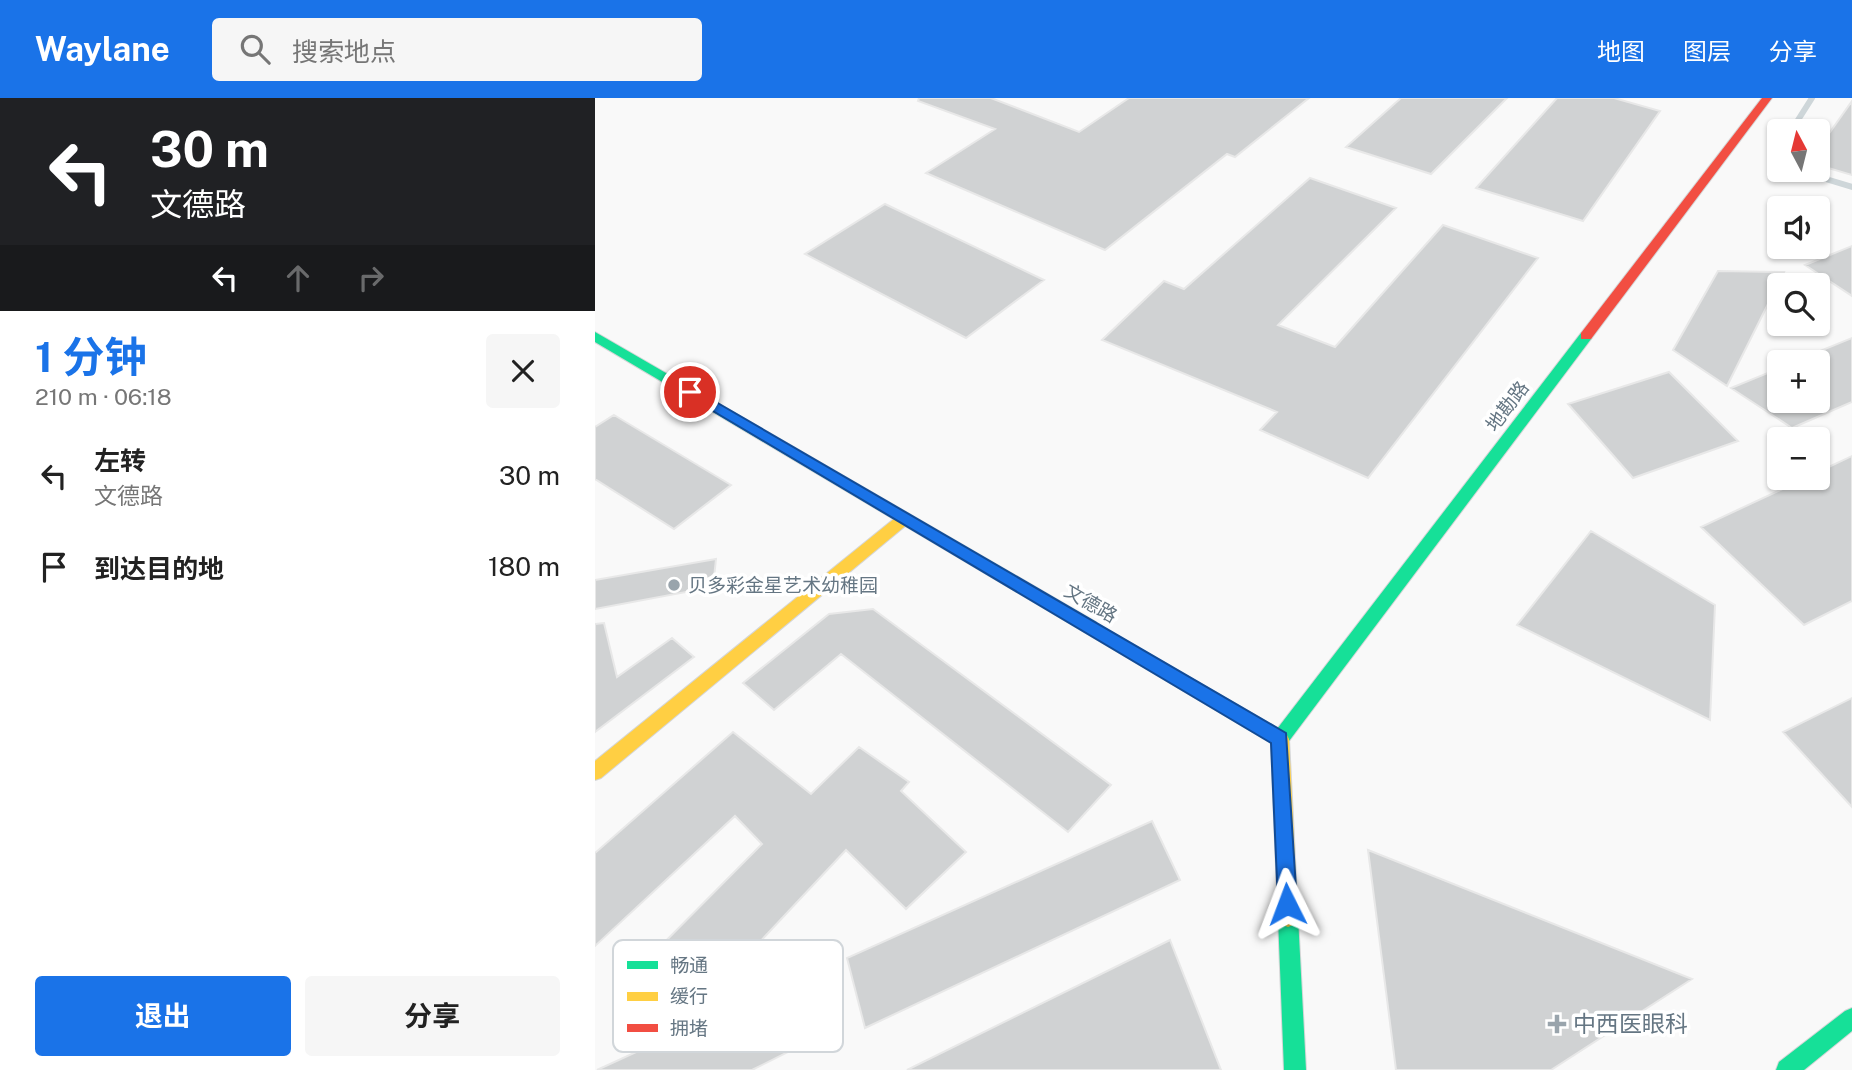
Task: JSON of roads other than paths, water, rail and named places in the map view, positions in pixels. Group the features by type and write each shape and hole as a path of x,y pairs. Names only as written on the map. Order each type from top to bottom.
{"street":[{"name":"地勘路","path":"1280,739 1767,98"},
{"name":"文德路","path":"595,336 1280,739"},
{"path":"595,772 905,518"},
{"path":"1280,739 1295,1070"},
{"path":"1787,1070 1852,1018"}],"waterway":[{"path":"1799,119 1812,98"},
{"path":"1831,181 1852,187"}],"place":[{"name":"贝多彩金星艺术幼稚园","path":"674,585"},
{"name":"中西医眼科","path":"1557,1024"}]}
